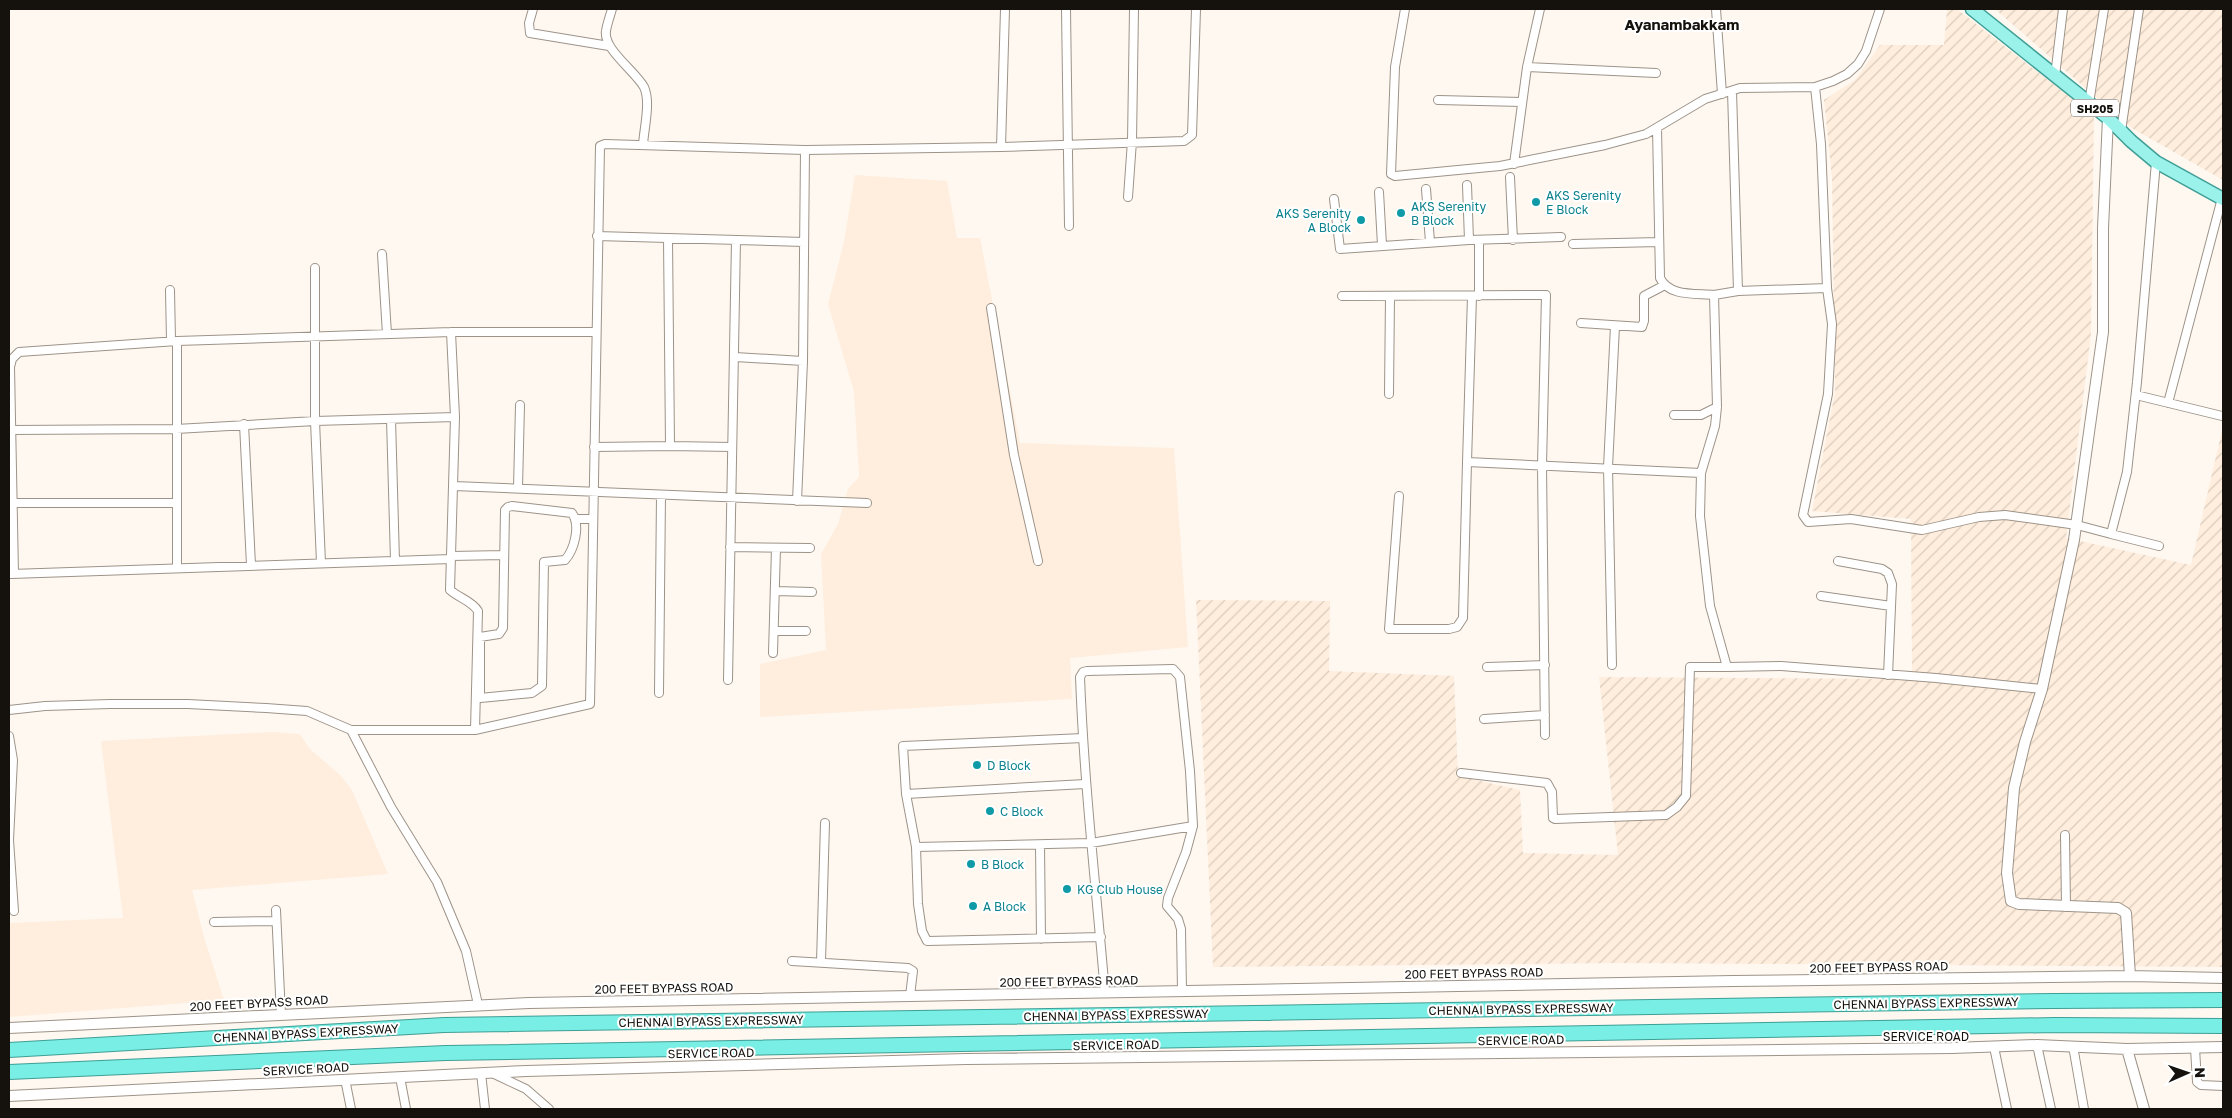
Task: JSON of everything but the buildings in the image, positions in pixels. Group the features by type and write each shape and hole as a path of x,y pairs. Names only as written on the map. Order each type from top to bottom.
{"highway":[{"name":"CHENNAI BYPASS EXPRESSWAY","path":"9,1050 444,1025 2054,1000 2223,1000"},
{"name":"CHENNAI BYPASS EXPRESSWAY","path":"9,1072 446,1052 2026,1026 2223,1026"}],"main road":[{"name":"SH205","path":"1972,9 2108,118 2156,162 2223,199"}],"street":[{"path":"533,9 529,23 530,33 609,46"},
{"path":"612,9 605,33 609,46 633,72 644,89 646,100 643,145"},
{"path":"1000,147 1005,9"},
{"path":"1066,9 1069,226"},
{"path":"1128,197 1132,141 1134,9"},
{"path":"9,710 110,704 188,704 307,711 350,730 474,730 590,704 600,146 605,144 805,150 1000,147 1132,141 1184,141 1192,135 1196,9"},
{"path":"1405,9 1395,67 1391,174 1395,176 1514,164 1605,145 1646,134 1705,99 1740,88 1814,87 1847,74 1858,64 1866,51 1880,9"},
{"path":"1514,164 1527,67 1540,9"},
{"path":"1716,9 1722,94"},
{"path":"2056,76 2063,9"},
{"path":"2089,103 2104,9"},
{"path":"2121,131 2139,9"},
{"path":"1527,67 1656,73"},
{"path":"1814,87 1821,144 1828,288 1832,324 1828,394 1803,515 1808,522 1851,519 1922,530 1979,517 2005,515 2077,525 2158,546"},
{"path":"1732,91 1738,290"},
{"path":"1438,100 1522,102"},
{"path":"2108,118 2102,228 2103,332 2077,525 2042,689 2025,742 2014,788 2008,873 2011,901 2033,906 2118,908 2126,913 2130,976"},
{"path":"1658,128 1660,278 1664,286 1673,292 1714,295 1738,290 1828,288"},
{"path":"798,501 803,361 805,150"},
{"path":"2111,534 2127,472 2136,395 2156,162"},
{"path":"1510,177 1513,240"},
{"path":"1467,185 1469,240"},
{"path":"1426,189 1430,242"},
{"path":"1379,192 1382,245"},
{"path":"2168,403 2223,199"},
{"path":"1334,200 1340,249 1469,240 1561,238"},
{"path":"597,236 804,242"},
{"path":"668,238 670,446"},
{"path":"728,680 736,240"},
{"path":"1399,496 1389,629 1449,630 1456,627 1463,618 1467,462 1479,240"},
{"path":"1573,244 1660,242"},
{"path":"382,254 387,334"},
{"path":"315,268 316,421 322,563"},
{"path":"1581,323 1642,327 1644,322 1644,296 1664,286"},
{"path":"170,290 174,341 178,567"},
{"path":"1342,296 1546,295 1542,466 1545,735"},
{"path":"1714,295 1717,407 1715,426 1701,473 1700,516 1710,606 1727,667"},
{"path":"1389,394 1390,296"},
{"path":"991,308 1014,456 1038,561"},
{"path":"1612,665 1608,467 1614,326"},
{"path":"504,556 11,574 12,503 9,430 10,367 12,359 19,352 174,341 451,332 596,332"},
{"path":"451,332 455,417 450,590 458,597 474,604 478,611 474,730"},
{"path":"735,357 803,361"},
{"path":"2136,395 2222,416"},
{"path":"518,488 520,405"},
{"path":"1674,416 1702,415 1717,407"},
{"path":"9,430 176,429 244,424 455,417"},
{"path":"391,419 396,561"},
{"path":"244,424 251,565"},
{"path":"594,447 732,447"},
{"path":"1467,462 1608,467 1701,473"},
{"path":"454,486 867,503"},
{"path":"659,693 661,495"},
{"path":"12,503 177,503"},
{"path":"508,507 572,513 575,519 572,553 565,560 544,562 542,686 532,693 480,698 480,637 498,634 503,628 505,510 508,507"},
{"path":"575,519 593,519"},
{"path":"730,547 810,548"},
{"path":"773,653 776,548"},
{"path":"1838,561 1882,569 1888,574 1892,584 1888,675"},
{"path":"775,591 812,592"},
{"path":"1821,596 1891,606"},
{"path":"774,631 806,631"},
{"path":"1487,667 1544,665"},
{"path":"1461,772 1547,784 1551,789 1553,818 1555,819 1666,815 1677,807 1686,796 1690,667 1781,666 2042,689"},
{"path":"1105,993 1085,784 1080,677 1083,672 1173,669 1180,676 1190,772 1193,826 1186,852 1168,898 1167,906 1178,919 1181,929 1182,991"},
{"path":"1484,719 1545,715"},
{"path":"350,730 391,807 437,882 466,951 477,1000 476,1005"},
{"path":"9,736 13,760 9,830 14,911"},
{"path":"1083,738 903,746 906,794 916,847 918,904 923,937 927,941 1101,937"},
{"path":"906,794 1085,784"},
{"path":"822,962 825,823"},
{"path":"916,847 1091,843 1193,826"},
{"path":"2065,836 2066,907"},
{"path":"1040,845 1041,939"},
{"path":"276,910 281,1014"},
{"path":"214,922 276,920"},
{"path":"792,961 908,968 913,971 910,996"},
{"name":"200 FEET BYPASS ROAD","path":"9,1028 476,1005 1182,991 2130,976 2223,978"},
{"path":"2073,1046 2084,1109"},
{"name":"SERVICE ROAD","path":"9,1096 485,1072 966,1059 1994,1052 2073,1046 2127,1049 2223,1047"},
{"path":"2195,1048 2197,1082 2201,1085 2223,1086"},
{"path":"2127,1049 2144,1109"},
{"path":"2038,1050 2051,1109"},
{"path":"1994,1052 2007,1109"},
{"path":"485,1109 485,1072 526,1089 549,1109"},
{"path":"400,1077 406,1109"},
{"path":"345,1080 351,1109"}],"shaded area":[{"path":"1947,9 1957,9 2094,116 2091,334 2066,538 2191,565 2223,426 2223,967 1621,963 1213,967 1196,600 1330,601 1329,671 1454,676 1458,776 1520,790 1523,853 1618,855 1599,677 1912,679 1911,519 1812,511 1835,392 1832,178 1824,100 1855,80 1880,45 1944,45"},
{"path":"1995,9 2223,9 2223,180 2130,127"},
{"path":"855,175 947,181 957,238 980,238 1020,443 1174,448 1188,647 1070,658 1072,699 760,717 760,664 826,650 821,554 838,524 848,489 859,477 854,392 828,304 844,242"},
{"path":"272,732 300,734 309,748 341,776 352,790 388,874 192,890 204,937 224,1000 9,1017 9,923 123,918 101,741"}],"place":[{"name":"AKS Serenity E Block","path":"1536,202"},
{"name":"AKS Serenity B Block","path":"1401,213"},
{"name":"AKS Serenity A Block","path":"1361,220"},
{"name":"D Block","path":"977,765"},
{"name":"C Block","path":"990,811"},
{"name":"B Block","path":"971,864"},
{"name":"KG Club House","path":"1067,889"},
{"name":"A Block","path":"973,906"}],"district":[{"name":"Ayanambakkam","path":"1682,24"}]}
